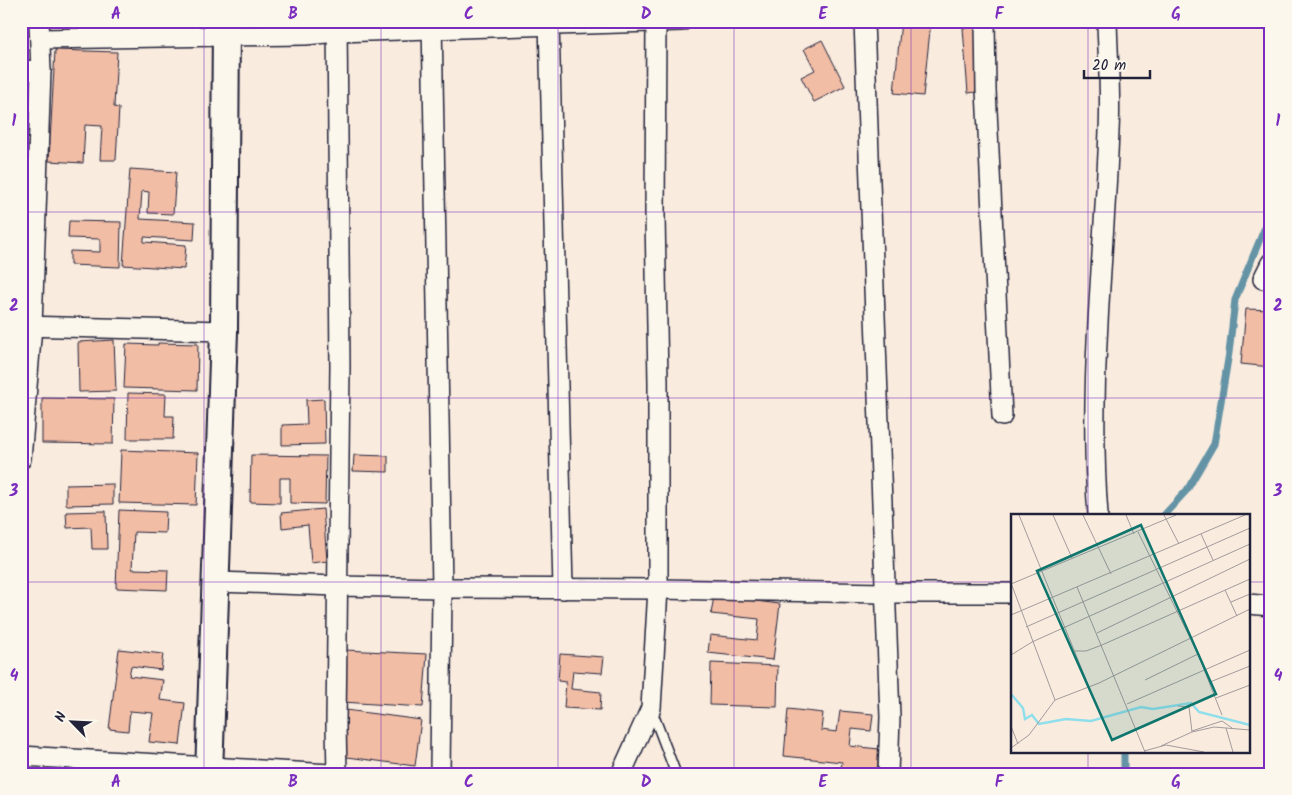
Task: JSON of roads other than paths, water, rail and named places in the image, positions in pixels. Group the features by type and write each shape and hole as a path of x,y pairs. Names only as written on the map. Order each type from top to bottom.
{"street":[{"path":"21,458 41,71 40,30 226,28 305,36 338,27 682,21"},
{"path":"864,21 890,717 888,774"},
{"path":"985,21 1002,416"},
{"path":"1098,514 1095,473 1096,364 1110,129 1107,21"},
{"path":"621,774 651,708 658,589 658,382 655,216 656,22"},
{"path":"550,23 563,589"},
{"path":"432,25 442,588 440,774"},
{"path":"337,774 340,366 338,27"},
{"path":"209,771 217,582 224,330 226,28"},
{"path":"21,70 41,71"},
{"path":"27,326 224,330"},
{"path":"217,582 442,588 1011,593"},
{"path":"1250,604 1271,606"},
{"path":"21,756 209,771 331,774"}],"lane":[{"path":"651,708 676,774"}],"waterway":[{"path":"1165,514 1187,490 1214,444 1229,353 1235,300 1271,208"},
{"path":"1124,752 1124,774"}]}
